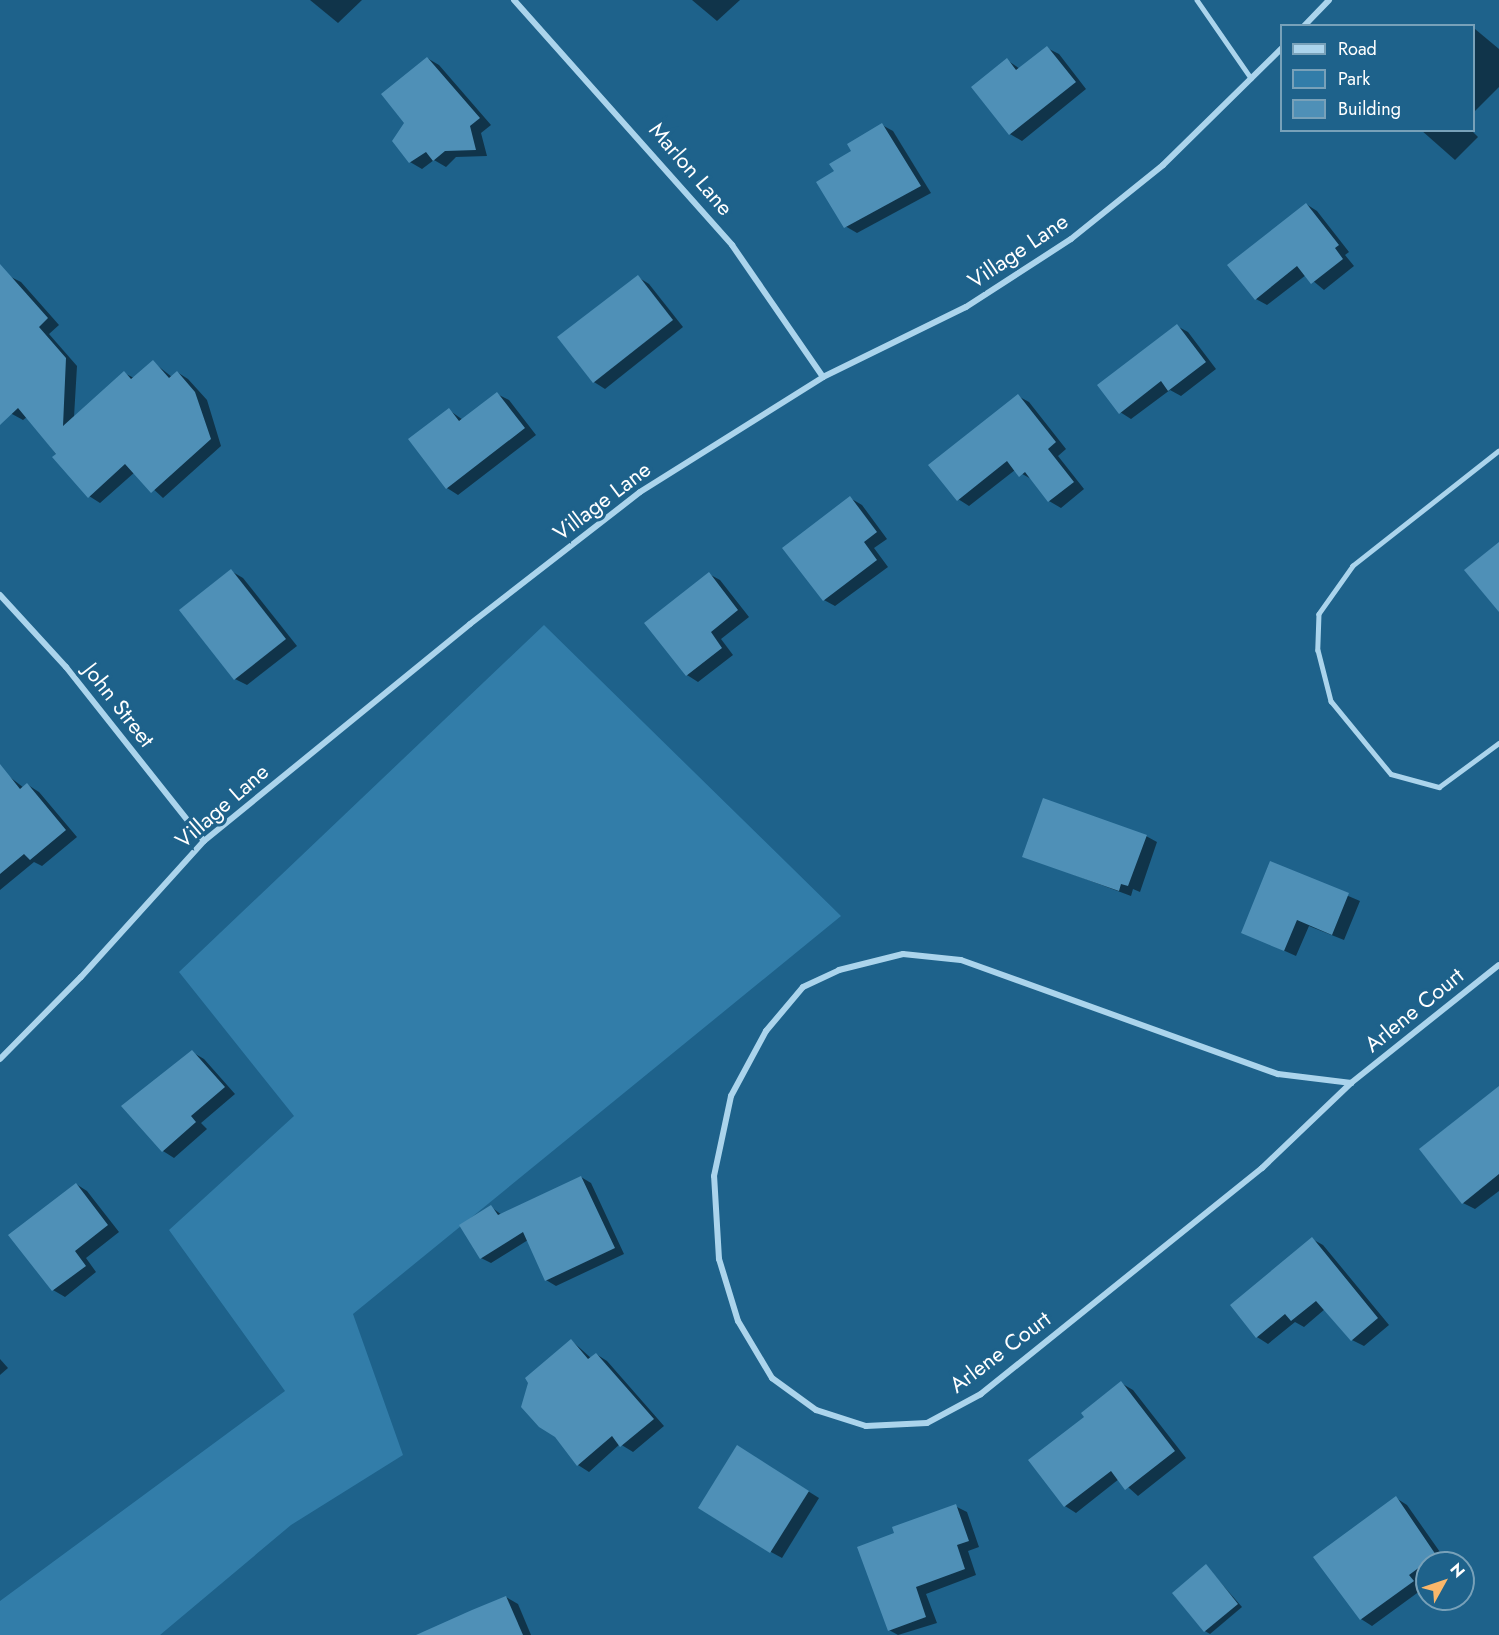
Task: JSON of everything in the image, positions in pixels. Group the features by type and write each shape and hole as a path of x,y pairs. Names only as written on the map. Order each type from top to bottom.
{"street":[{"name":"Marlon Lane","path":"514,0 732,244 823,377"},
{"path":"1306,24 1329,0"},
{"name":"Village Lane","path":"0,1059 81,977 204,841 470,624 640,492 823,377 966,307 1071,239 1163,165 1280,49"},
{"name":"John Street","path":"0,595 66,667 204,841"},
{"name":"Arlene Court","path":"1351,1083 1278,1074 961,960 903,954 839,970 803,987 766,1030 731,1096 714,1176 718,1259 738,1321 772,1378 816,1410 866,1426 927,1423 981,1394 1262,1168 1351,1083 1499,965"}],"lane":[{"path":"1197,0 1251,78"},
{"path":"1499,452 1353,566 1318,614 1318,650 1331,701 1391,774 1439,788 1499,743"}],"green space":[{"path":"544,625 841,916 353,1314 403,1455 291,1525 160,1635 0,1635 0,1601 285,1391 169,1230 294,1116 179,972"}],"building":[{"path":"1047,46 1076,82 1009,135 971,87 1007,58 1016,70"},
{"path":"427,57 480,118 470,126 476,150 445,151 433,161 426,152 409,163 392,141 404,123 381,94"},
{"path":"882,123 921,186 844,228 816,182 834,171 829,164 851,151 847,144"},
{"path":"1306,203 1339,245 1335,248 1343,259 1311,284 1297,266 1255,300 1227,265"},
{"path":"0,264 48,318 39,327 66,358 63,426 124,371 131,379 153,360 169,378 177,371 195,392 211,439 151,493 125,464 88,498 52,457 56,454 18,408 0,425"},
{"path":"638,275 673,320 593,383 557,337"},
{"path":"1177,324 1206,362 1168,391 1161,381 1119,414 1097,385"},
{"path":"497,392 525,428 446,489 408,439 449,408 459,421"},
{"path":"1018,394 1056,442 1048,449 1074,482 1048,502 1025,472 1019,477 1007,461 957,501 928,465"},
{"path":"850,496 877,532 864,542 877,560 823,601 782,548"},
{"path":"1499,542 1499,612 1464,570"},
{"path":"231,569 286,639 234,680 179,610"},
{"path":"709,572 738,610 711,632 722,648 686,676 644,623"},
{"path":"0,764 20,789 27,783 66,830 30,860 24,854 0,874"},
{"path":"1043,798 1147,835 1128,886 1121,884 1119,891 1022,857"},
{"path":"1270,861 1349,893 1332,935 1297,920 1284,951 1241,933"},
{"path":"192,1050 225,1087 191,1116 196,1122 162,1152 121,1106"},
{"path":"1499,1086 1499,1174 1462,1204 1419,1149"},
{"path":"581,1176 615,1248 545,1281 523,1232 480,1259 459,1225 491,1205 498,1215"},
{"path":"76,1183 108,1225 75,1251 86,1266 52,1291 8,1235"},
{"path":"1312,1237 1378,1318 1351,1341 1316,1301 1291,1321 1285,1314 1256,1338 1230,1305"},
{"path":"571,1339 588,1359 596,1353 654,1419 620,1447 612,1436 577,1466 555,1437 539,1427 521,1407 528,1383 525,1378"},
{"path":"1121,1381 1175,1451 1125,1490 1111,1471 1064,1507 1028,1460 1084,1417 1081,1413"},
{"path":"737,1445 809,1491 770,1553 698,1508"},
{"path":"1396,1496 1433,1551 1415,1551 1415,1571 1409,1575 1414,1581 1360,1620 1313,1557"},
{"path":"956,1504 969,1541 957,1545 965,1569 916,1587 926,1617 888,1631 857,1547 894,1533 892,1527"},
{"path":"1206,1564 1238,1604 1204,1632 1172,1593"},
{"path":"506,1596 523,1635 416,1635 472,1610"}]}
